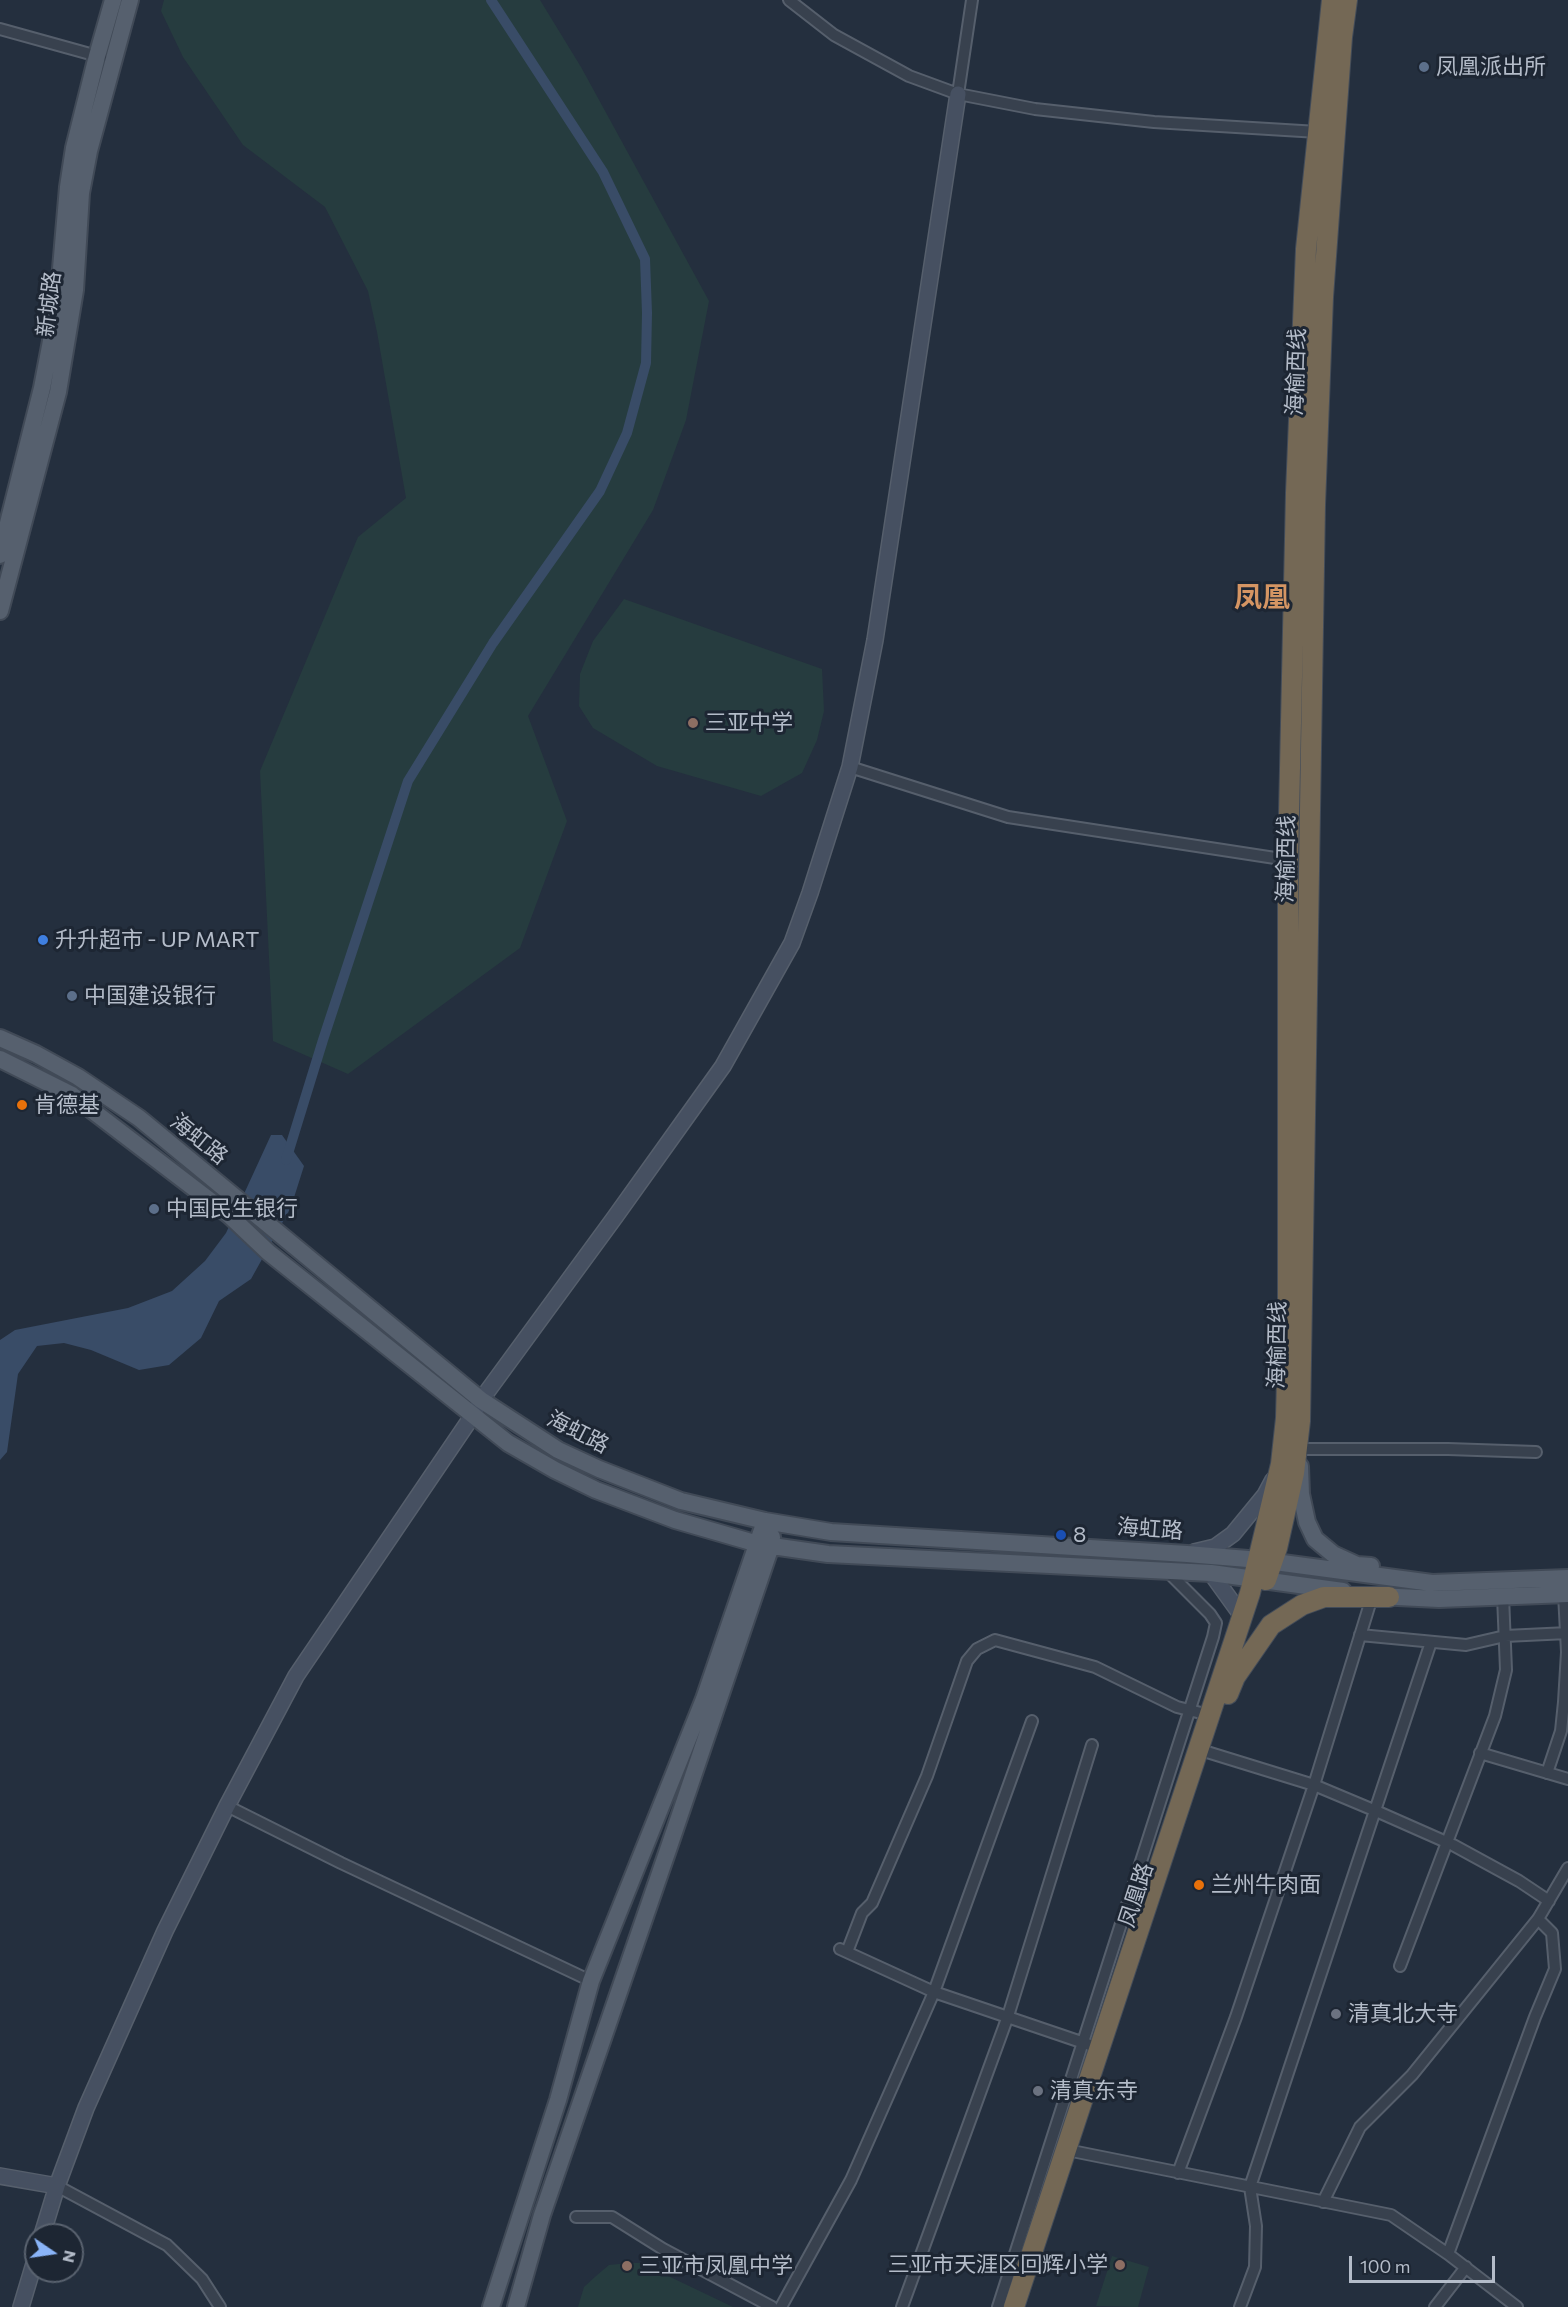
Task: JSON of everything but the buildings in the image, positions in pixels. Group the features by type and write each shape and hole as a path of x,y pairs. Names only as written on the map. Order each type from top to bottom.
{"highway":[{"name":"海榆西线","path":"1260,1575 1281,1464 1286,1418 1288,860 1296,493 1306,249 1332,0"},
{"name":"海榆西线","path":"1216,1712 1294,1473 1300,1421 1315,506 1323,297 1342,37 1347,0"},
{"name":"凤凰路","path":"1014,2307 1073,2151 1207,1752 1242,1617 1260,1575"},
{"name":"凤凰路","path":"1028,2307 1073,2151 1091,2046 1216,1712 1235,1677 1271,1625 1302,1605 1324,1597 1380,1597"}],"main road":[{"name":"新城路","path":"0,611 60,383 75,290 81,194 113,0"},
{"name":"新城路","path":"0,555 42,388 51,341 59,292 68,188 74,148 105,58 130,0"},
{"name":"海虹路","path":"0,1038 78,1077 130,1113 481,1400 558,1450 599,1469 681,1501 769,1522 831,1532 1187,1554 1260,1575"},
{"name":"海虹路","path":"0,1059 72,1095 229,1215 268,1252 521,1452 596,1490 675,1520 764,1545 828,1554 1260,1575"},
{"path":"1300,1421 1301,1494 1306,1522 1315,1539 1333,1554 1357,1565 1515,1581 1566,1589"},
{"path":"516,2307 542,2215 764,1545 769,1522"},
{"path":"491,2307 558,2100 591,1981 764,1545"},
{"path":"1260,1575 1432,1583 1515,1581"},
{"name":"凤凰路","path":"1260,1575 1380,1597 1439,1599 1503,1596 1566,1589"}],"street":[{"path":"789,0 834,35 900,71 958,94 1035,109 1154,122 1318,132"},
{"path":"46,2223 86,2108 165,1930 296,1676 481,1400 723,1066 792,943 850,767 875,640 972,0"},
{"path":"0,29 105,58"},
{"path":"850,767 1008,817 1288,860"},
{"path":"1300,1449 1448,1449 1536,1452"},
{"path":"1187,1554 1215,1547 1233,1534 1265,1495 1281,1464"},
{"path":"998,2307 1091,2046 1216,1623 1195,1596 1168,1572"},
{"path":"1211,1573 1242,1617"},
{"path":"1547,1773 1561,1731 1566,1682 1566,1589"},
{"path":"1400,1966 1496,1716 1506,1670 1503,1596"},
{"path":"1178,2173 1236,2017 1314,1785 1360,1635 1380,1597"},
{"path":"1360,1635 1466,1645 1505,1636 1567,1633"},
{"path":"1091,2046 934,1992 844,1951 862,1913 872,1903 927,1776 967,1661 977,1649 995,1640 1095,1667 1177,1707 1216,1712"},
{"path":"1240,2307 1255,2267 1256,2226 1250,2187 1431,1642"},
{"path":"781,2307 851,2180 934,1992 1032,1721"},
{"path":"902,2307 1008,2016 1092,1745"},
{"path":"1207,1752 1314,1785 1376,1811 1446,1842 1519,1881 1549,1901"},
{"path":"1480,1754 1568,1779"},
{"path":"227,1806 341,1863 591,1981"},
{"path":"1323,2202 1360,2127 1413,2075 1538,1919 1568,1868"},
{"path":"1448,2254 1556,1969 1552,1934 1538,1919"},
{"path":"1073,2151 1391,2215 1466,2267 1517,2307"},
{"path":"0,2176 57,2186 167,2245 201,2279 220,2307"},
{"path":"576,2217 612,2217 663,2249 772,2307"},
{"path":"1435,2307 1466,2267"},
{"path":"21,2307 28,2283"}],"green space":[{"path":"164,0 540,0 581,67 709,301 686,420 653,510 528,716 567,821 520,948 348,1074 273,1041 260,771 358,537 406,498 368,291 325,207 243,145 183,57 161,11"},
{"path":"624,599 822,669 824,711 817,740 802,773 761,796 657,766 593,728 579,706 580,674 593,641"},
{"path":"1112,2256 1149,2267 1138,2307 1096,2306"},
{"path":"641,2263 733,2307 578,2307 584,2287 596,2276 609,2265"}],"water":[{"path":"271,1135 282,1135 304,1166 291,1207 251,1279 219,1301 201,1338 169,1365 139,1370 91,1350 64,1343 37,1346 18,1374 7,1452 0,1460 0,1340 15,1330 128,1308 172,1291 205,1261 226,1233"}],"waterway":[{"path":"286,1160 408,781 493,643 600,491 627,433 646,363 645,259 603,172 491,0"}],"place":[{"name":"凤凰派出所","path":"1424,67"},
{"name":"三亚中学","path":"693,723"},
{"name":"升升超市 - UP MART","path":"43,940"},
{"name":"中国建设银行","path":"72,996"},
{"name":"肯德基","path":"22,1105"},
{"name":"中国民生银行","path":"154,1209"},
{"name":"8","path":"1061,1535"},
{"name":"兰州牛肉面","path":"1199,1885"},
{"name":"清真北大寺","path":"1336,2014"},
{"name":"清真东寺","path":"1038,2091"},
{"name":"三亚市天涯区回辉小学","path":"1120,2265"},
{"name":"三亚市凤凰中学","path":"627,2266"}],"district":[{"name":"凤凰","path":"1262,598"}]}
